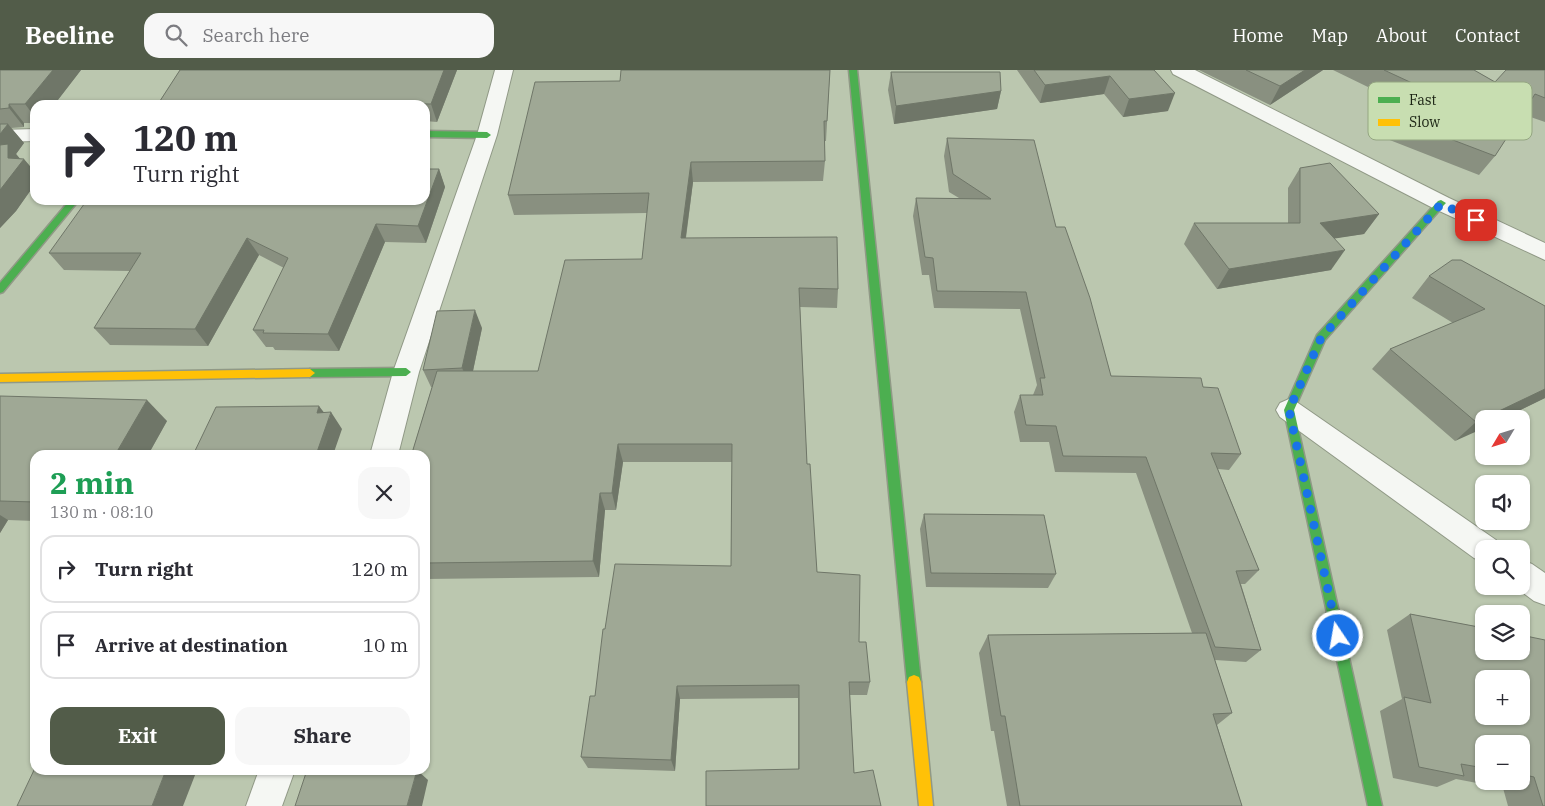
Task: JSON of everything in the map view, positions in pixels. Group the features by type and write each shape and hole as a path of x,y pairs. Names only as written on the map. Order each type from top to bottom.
{"street":[{"path":"385,450 406,372 487,134 504,70"},
{"path":"853,70 926,806"},
{"path":"1180,70 1441,204 1545,252"},
{"path":"430,134 487,134"},
{"path":"0,136 30,135"},
{"path":"1375,806 1289,410 1321,338 1441,204"},
{"path":"0,290 71,205"},
{"path":"0,378 406,372"},
{"path":"1289,410 1475,542"},
{"path":"1530,580 1545,591"},
{"path":"264,806 275,775"}],"building":[{"path":"0,70 53,70 25,104 9,104 9,108 0,109"},
{"path":"180,70 444,70 431,104 430,100 161,100"},
{"path":"621,70 830,70 827,121 824,121 825,161 691,162 681,238 837,237 838,289 799,288 807,464 810,464 817,572 860,575 859,642 866,642 870,682 849,682 854,773 873,770 881,806 706,806 706,771 799,769 799,685 677,686 671,760 581,757 590,696 595,696 603,629 605,629 615,564 731,566 732,444 618,444 612,493 600,493 593,561 430,563 430,450 413,450 437,371 538,371 565,260 642,259 649,193 508,195 535,82 620,81"},
{"path":"1034,70 1154,70 1175,93 1129,99 1110,76 1045,85"},
{"path":"1246,70 1305,70 1280,86"},
{"path":"1384,70 1474,70 1495,82 1410,82"},
{"path":"1506,70 1545,70 1545,98 1535,94 1532,99 1532,82 1495,82"},
{"path":"891,72 1000,72 1001,91 896,106"},
{"path":"0,124 8,124 0,134"},
{"path":"947,138 1034,140 1056,227 1065,227 1090,298 1111,376 1201,378 1203,387 1218,388 1241,454 1211,453 1259,570 1236,571 1261,650 1215,647 1146,457 1063,456 1056,426 1026,425 1020,395 1043,395 1040,378 1045,378 1026,292 937,291 933,258 925,257 916,198 991,199 953,174"},
{"path":"1453,140 1505,140 1495,156"},
{"path":"8,144 8,158 24,159 0,190 0,145"},
{"path":"1330,163 1379,214 1320,223 1345,250 1229,269 1194,223 1300,223 1300,168"},
{"path":"430,169 439,169 430,193"},
{"path":"83,205 426,205 418,226 376,224 328,334 263,333 264,330 253,330 288,258 247,238 195,329 94,328 141,253 49,253"},
{"path":"1452,260 1461,260 1545,306 1545,389 1501,410 1475,410 1475,421 1390,349 1485,309 1429,276"},
{"path":"475,310 462,368 423,370 437,311"},
{"path":"0,396 147,400 118,450 30,450 30,502 0,501"},
{"path":"319,406 317,413 331,412 318,450 195,450 216,407"},
{"path":"924,514 1044,515 1056,574 931,573"},
{"path":"1410,614 1475,626 1475,660 1530,660 1530,637 1545,640 1545,806 1543,806 1534,777 1530,776 1530,735 1475,735 1475,766 1461,764 1464,776 1419,767 1404,697 1431,703"},
{"path":"1206,633 1232,713 1213,714 1242,806 1020,806 1005,716 1001,716 988,635"},
{"path":"32,775 164,775 152,806 17,806"},
{"path":"305,775 416,775 407,806 295,806"}],"traffic: fast":[{"path":"853,70 914,682"},
{"path":"430,134 487,135"},
{"path":"1375,806 1289,410 1321,338 1441,203"},
{"path":"0,290 71,205"},
{"path":"310,373 406,372"}],"traffic: slow":[{"path":"0,378 310,373"},
{"path":"914,682 926,806"}],"route":[{"path":"1338,636 1289,410 1321,338 1441,204 1476,220"}]}
